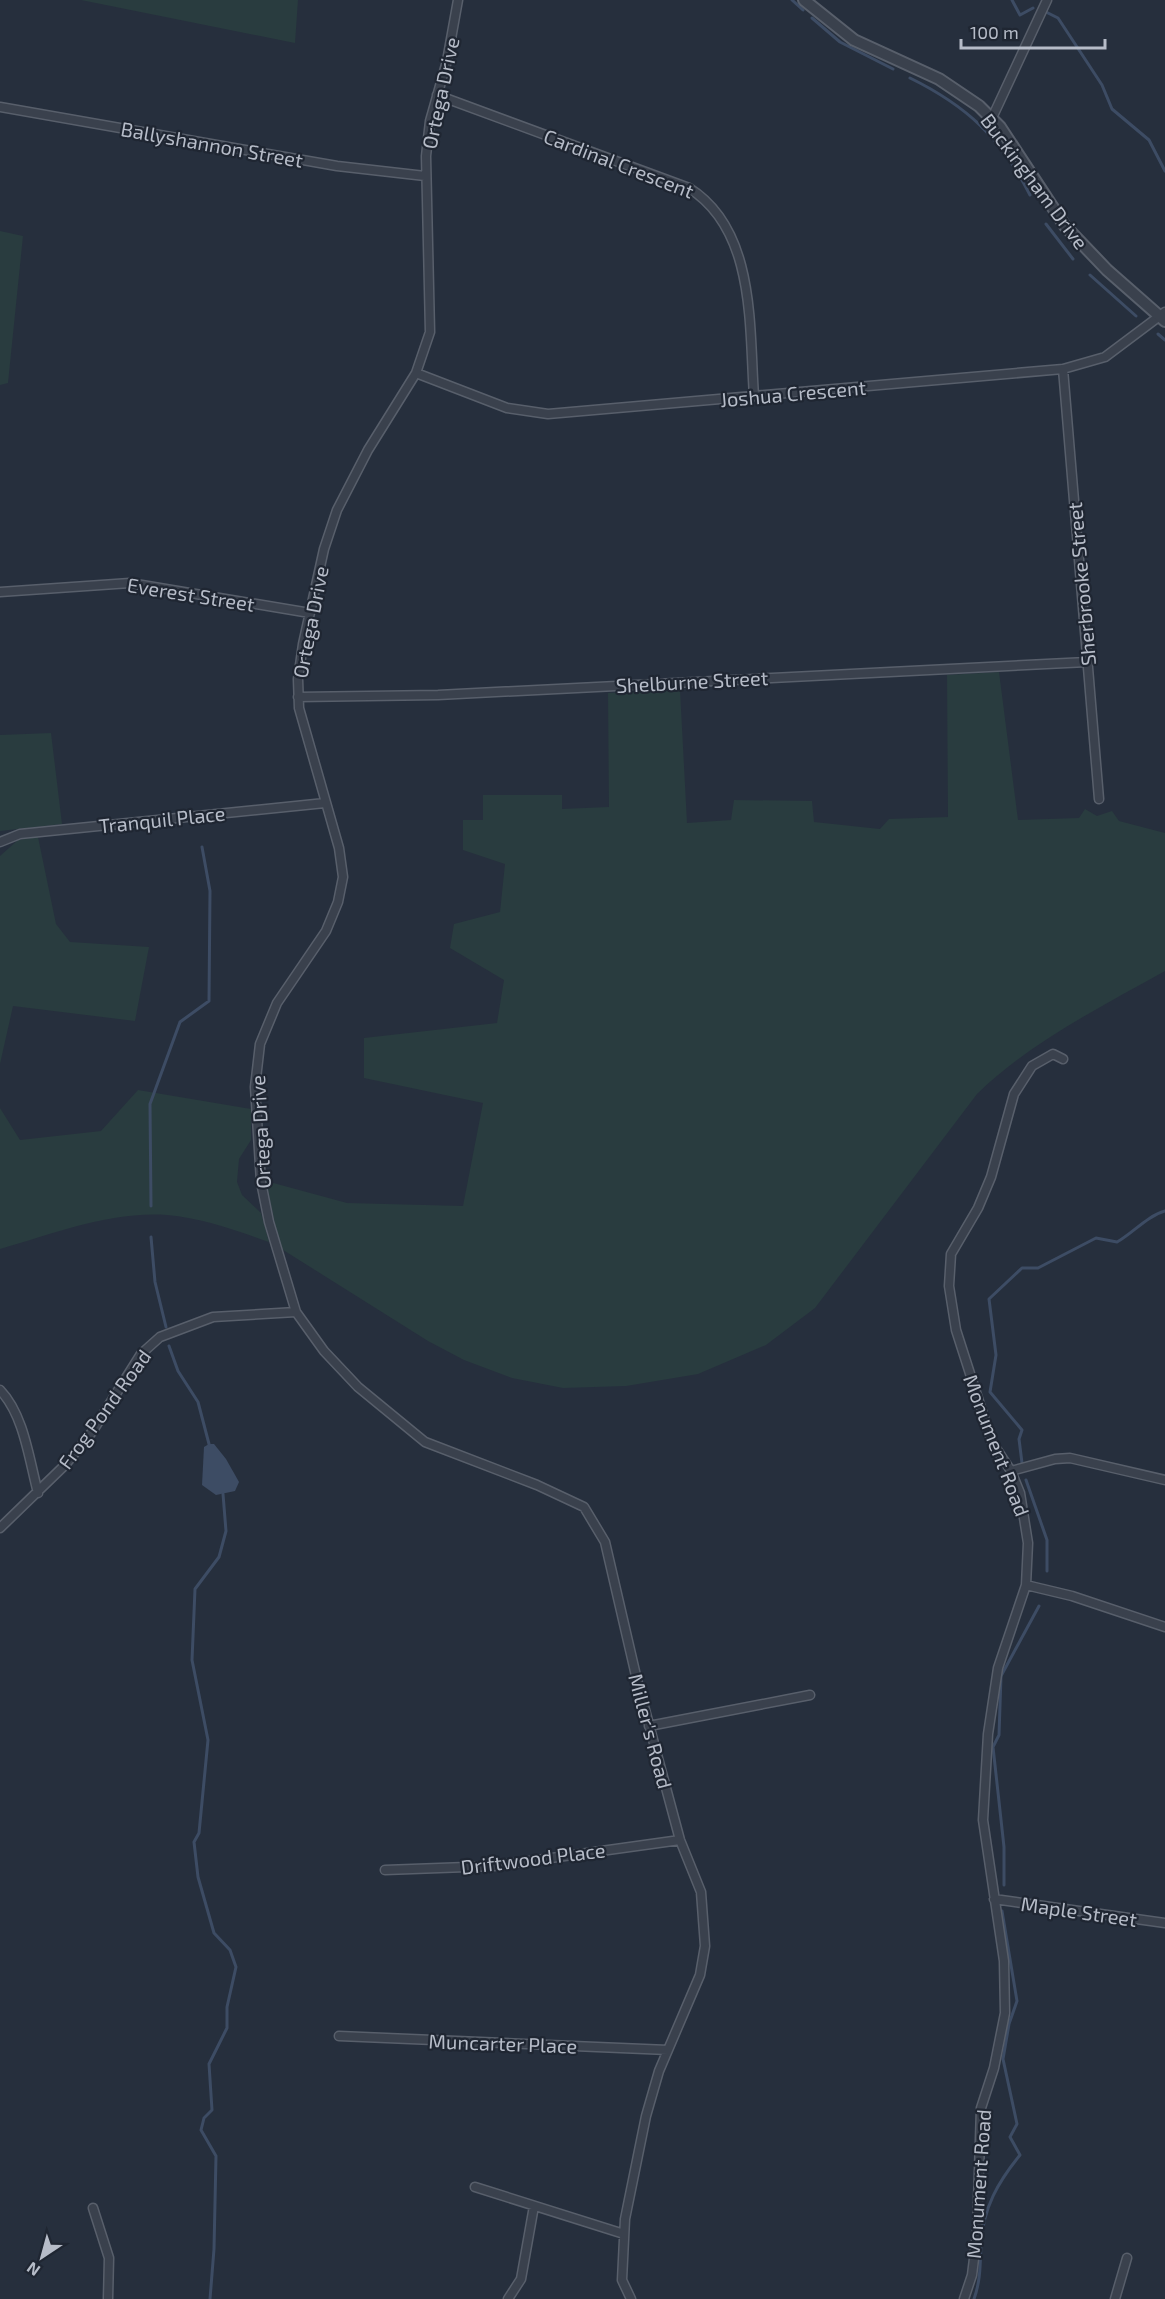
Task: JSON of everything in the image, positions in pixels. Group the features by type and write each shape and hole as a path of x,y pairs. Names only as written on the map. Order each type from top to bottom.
{"street":[{"name":"Ortega Drive","path":"296,1312 284,1278 262,1192 255,1077 260,1044 273,1012 319,943 338,902 342,864 302,721 298,697 299,669 324,549 346,489 416,374 426,345 431,320 424,176 427,138 451,40 458,0"},
{"name":"Buckingham Drive","path":"804,0 854,40 939,79 966,96 992,118 1065,226 1107,270 1164,316"},
{"path":"992,118 1047,0"},
{"name":"Cardinal Crescent","path":"437,95 689,188 713,206 730,232 742,272 746,291 754,396"},
{"name":"Ballyshannon Street","path":"0,106 337,166 424,176"},
{"name":"Joshua Crescent","path":"416,374 507,408 533,414 1063,369 1106,357 1164,316"},
{"name":"Sherbrooke Street","path":"1063,369 1099,799"},
{"name":"Everest Street","path":"0,592 130,583 309,613"},
{"name":"Shelburne Street","path":"298,697 438,695 1087,662"},
{"name":"Tranquil Place","path":"0,842 20,834 325,802"},
{"name":"Monument Road","path":"964,2299 972,2275 977,2234 981,2108 994,2068 1005,2013 1004,1961 983,1820 988,1734 998,1668 1026,1585 1027,1526 1020,1493 1011,1470 992,1442 956,1330 949,1286 951,1254 978,1208 991,1177 1014,1094 1032,1066 1053,1054 1063,1059"},
{"name":"Frog Pond Road","path":"0,1528 38,1492 92,1432 141,1354 160,1337 213,1317 296,1312"},
{"name":"Miller's Road","path":"296,1312 324,1351 358,1387 425,1442 537,1485 584,1508 605,1542 649,1726 680,1840 701,1892 705,1946 700,1975 668,2050 646,2116 624,2235 622,2280 631,2299"},
{"path":"0,1390 10,1400 22,1430 38,1492"},
{"path":"1011,1470 1055,1459 1069,1458 1165,1480"},
{"path":"1026,1585 1072,1596 1165,1627"},
{"path":"649,1726 810,1695"},
{"name":"Driftwood Place","path":"385,1870 494,1866 680,1840"},
{"name":"Maple Street","path":"994,1899 1165,1923"},
{"name":"Muncarter Place","path":"339,2036 668,2050"},
{"path":"475,2187 624,2235"},
{"path":"508,2299 521,2279 534,2206"},
{"path":"93,2208 108,2258 108,2299"},
{"path":"1115,2299 1127,2258"}],"shaded area":[{"path":"81,0 298,0 295,43"},
{"path":"0,231 23,236 8,383 0,385"},
{"path":"999,672 1018,820 1079,818 1085,809 1097,816 1112,811 1119,821 1165,833 1165,971 1067,1026 1020,1058 977,1094 815,1308 766,1345 698,1374 626,1386 563,1388 512,1378 464,1360 428,1341 280,1248 266,1181 347,1203 463,1206 483,1103 364,1078 364,1038 497,1023 504,980 450,948 454,924 500,912 505,864 463,850 463,820 483,820 483,795 562,795 562,809 609,807 608,693 680,690 687,823 731,820 734,800 812,801 814,822 880,829 889,819 948,817 947,675"},
{"path":"51,733 62,824 0,831 0,735"},
{"path":"38,837 56,924 70,942 149,947 135,1021 13,1006 0,1064 0,856 18,840"},
{"path":"138,1090 251,1109 251,1140 239,1159 237,1182 242,1195 261,1213 269,1242 193,1219 146,1215 103,1220 0,1249 0,1108 20,1140 101,1131"}],"water":[{"path":"214,1444 226,1459 239,1482 235,1491 216,1495 202,1485 204,1447"}],"waterway":[{"path":"792,0 803,10"},
{"path":"1012,0 1020,15 1033,8"},
{"path":"1046,12 1058,18 1102,85 1112,109 1149,140 1165,171"},
{"path":"812,18 840,42 893,69"},
{"path":"910,78 949,100 980,126 1007,157 1030,195"},
{"path":"1046,224 1073,259"},
{"path":"1090,275 1136,316"},
{"path":"1158,334 1165,340"},
{"path":"151,1206 150,1104 180,1022 209,1001 210,891 202,847"},
{"path":"1022,1463 1019,1439 1022,1430 990,1392 996,1355 989,1299 1022,1268 1038,1268 1096,1238 1117,1242 1158,1213 1165,1211"},
{"path":"151,1237 155,1282 166,1327"},
{"path":"169,1346 178,1371 198,1402 209,1444"},
{"path":"1026,1480 1047,1540 1047,1571"},
{"path":"210,2299 214,2249 216,2156 201,2130 204,2118 212,2110 209,2064 227,2028 227,2007 236,1967 230,1950 214,1933 198,1877 194,1842 199,1833 208,1740 192,1660 195,1589 219,1557 226,1531 223,1494"},
{"path":"1004,1885 1004,1847 993,1747 999,1735 1001,1676 1039,1606"},
{"path":"974,2299 979,2278 982,2231 988,2207 1005,2175 1020,2155 1010,2137 1017,2124 1003,2059 1009,2024 1017,2001 1002,1911"}]}
